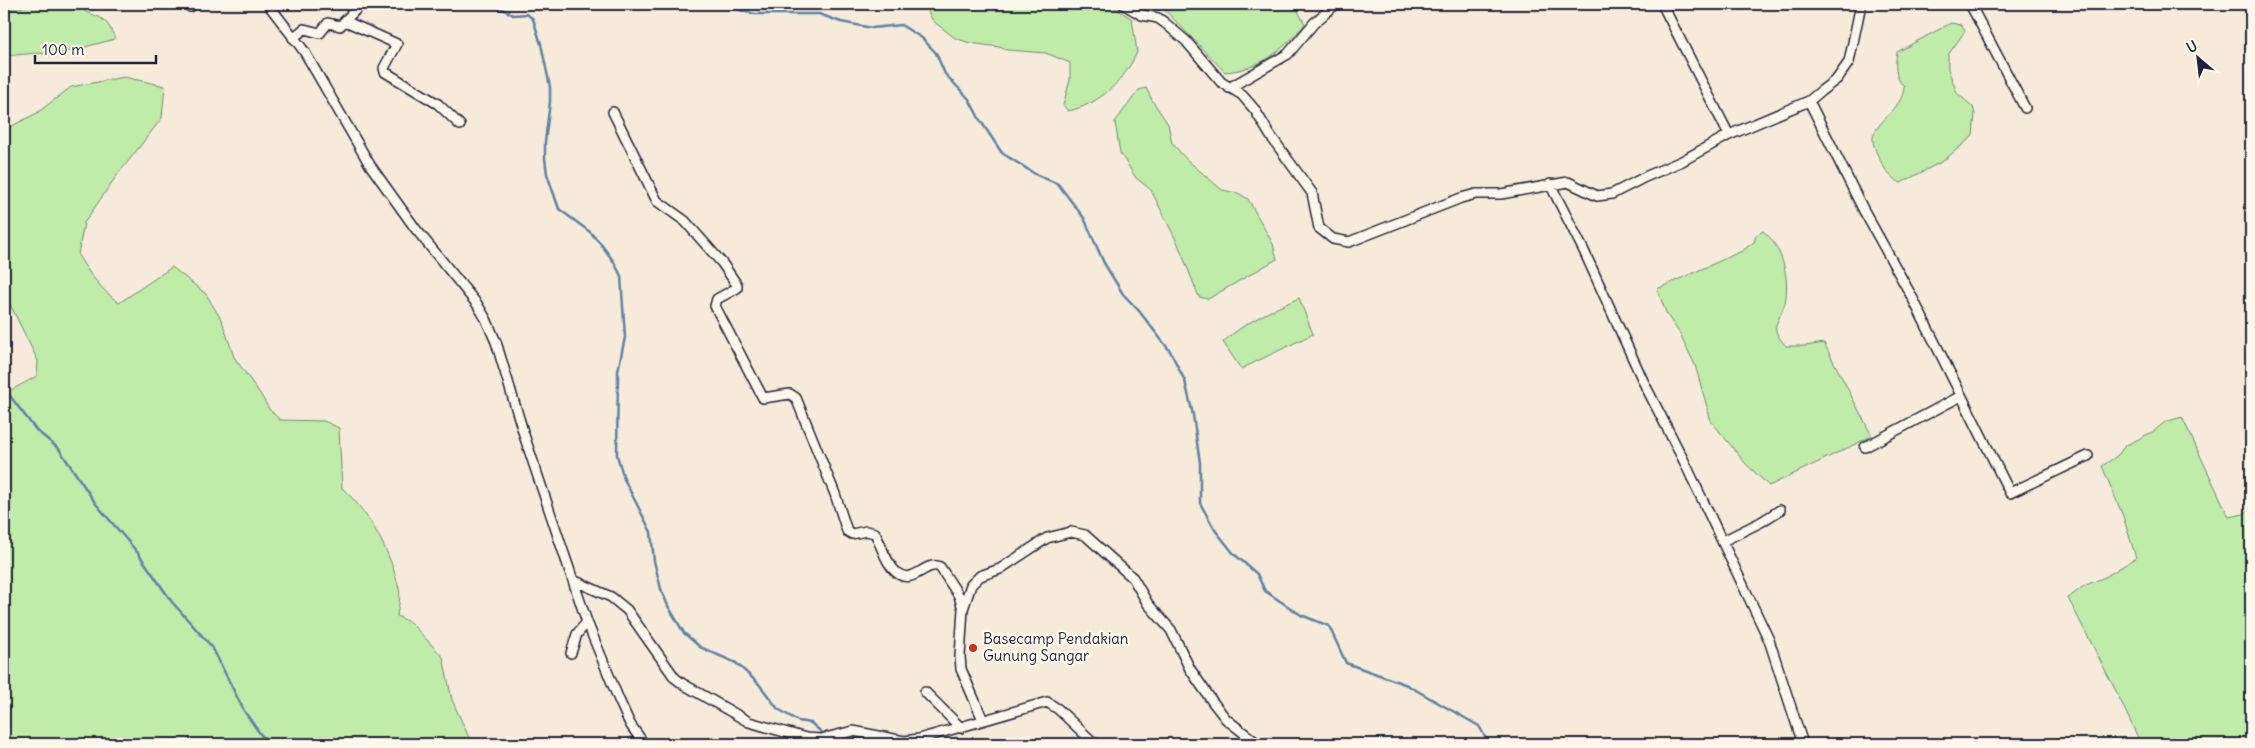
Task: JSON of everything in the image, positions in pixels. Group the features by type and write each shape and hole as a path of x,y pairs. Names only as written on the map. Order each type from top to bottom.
{"street":[{"path":"268,4 313,65 327,94 370,165 415,228 477,304 486,319 496,342 525,438 587,622 630,724 644,744"},
{"path":"293,38 304,30 318,34 328,23 338,26 361,4"},
{"path":"1123,4 1142,15 1158,18 1165,22 1229,88 1242,95 1255,110 1270,135 1312,193 1319,228 1340,242 1349,242 1369,236 1429,209 1476,194 1501,194 1570,182 1598,196 1612,194 1682,161 1729,135 1809,101 1837,79 1849,62 1861,4"},
{"path":"1229,88 1288,54 1314,23 1336,4"},
{"path":"1662,4 1729,135"},
{"path":"1970,4 2025,108"},
{"path":"345,21 397,44 384,68 385,72 438,104 460,125"},
{"path":"1809,101 1864,209 1912,297 2010,493 2088,456"},
{"path":"612,112 657,201 685,221 722,263 737,285 737,288 715,300 715,306 763,398 790,394 794,396 847,531 852,534 866,531 875,534 892,566 897,573 903,576 914,576 932,566 940,567 959,596 962,609 961,669 983,720"},
{"path":"1550,184 1584,251 1644,383 1723,541 1769,640 1803,744"},
{"path":"1865,447 1961,396"},
{"path":"1723,541 1780,510"},
{"path":"962,609 971,585 980,576 1000,569 1047,538 1071,532 1085,535 1133,578 1148,604 1171,630 1190,669 1216,706 1231,723 1258,744"},
{"path":"573,580 611,597 627,610 639,623 675,678 749,722 806,738 821,739 853,731 904,741 961,728 1047,702 1058,709 1095,744"},
{"path":"571,653 577,634 587,622"},
{"path":"925,692 961,728"}],"green space":[{"path":"32,4 76,4 102,19 111,29 115,39 62,53 4,56 4,6 20,8"},
{"path":"924,4 1109,4 1132,19 1137,52 1126,72 1110,90 1090,103 1068,111 1063,105 1070,80 1070,63 1046,53 1007,50 955,38 933,21"},
{"path":"1159,4 1294,4 1305,24 1280,50 1270,57 1250,67 1225,72"},
{"path":"1951,23 1961,25 1965,31 1948,55 1948,69 1957,93 1973,107 1975,114 1973,136 1943,161 1901,183 1891,177 1886,171 1873,142 1873,135 1903,95 1904,86 1898,79 1896,70 1897,52"},
{"path":"124,77 165,86 162,118 115,178 84,223 78,255 96,281 119,303 172,267 206,294 222,321 234,357 269,409 280,420 324,421 339,428 342,488 362,509 385,548 399,589 400,599 397,616 411,623 443,657 452,700 472,744 4,744 4,394 37,376 38,361 4,292 4,130 37,113 71,87"},
{"path":"1146,88 1168,124 1172,143 1186,159 1222,190 1238,193 1248,199 1273,244 1277,259 1208,299 1199,297 1178,244 1151,190 1136,178 1120,153 1115,122 1139,90"},
{"path":"1763,231 1776,246 1786,274 1785,303 1776,328 1778,336 1786,346 1824,343 1872,436 1769,486 1745,463 1711,421 1695,365 1680,334 1667,315 1657,289 1742,251 1754,242 1756,235"},
{"path":"1299,298 1313,334 1241,369 1223,342 1250,322"},
{"path":"2182,417 2229,517 2244,514 2251,508 2251,744 2141,744 2068,598 2084,586 2105,577 2136,558 2123,516 2102,466 2117,456 2125,446 2154,431 2165,422"}],"waterway":[{"path":"475,4 477,6 496,5 513,15 527,14 533,19 541,44 550,87 545,142 547,174 559,209 590,232 614,262 621,276 625,337 618,371 617,455 624,479 651,532 654,561 661,589 668,606 684,633 700,647 736,663 759,684 778,709 798,721 811,723 826,736"},
{"path":"716,4 755,14 819,14 841,22 872,28 901,25 922,38 936,53 945,74 969,99 980,120 1002,153 1035,174 1058,184 1084,218 1104,263 1123,294 1139,311 1170,351 1185,381 1193,415 1200,463 1200,503 1215,530 1234,554 1257,574 1265,591 1301,615 1329,626 1346,663 1407,685 1479,726 1489,744"},
{"path":"4,388 36,430 59,449 96,504 138,553 172,602 212,647 244,711 261,735 273,744"}],"place":[{"name":"Basecamp Pendakian Gunung Sangar","path":"973,648"}]}
